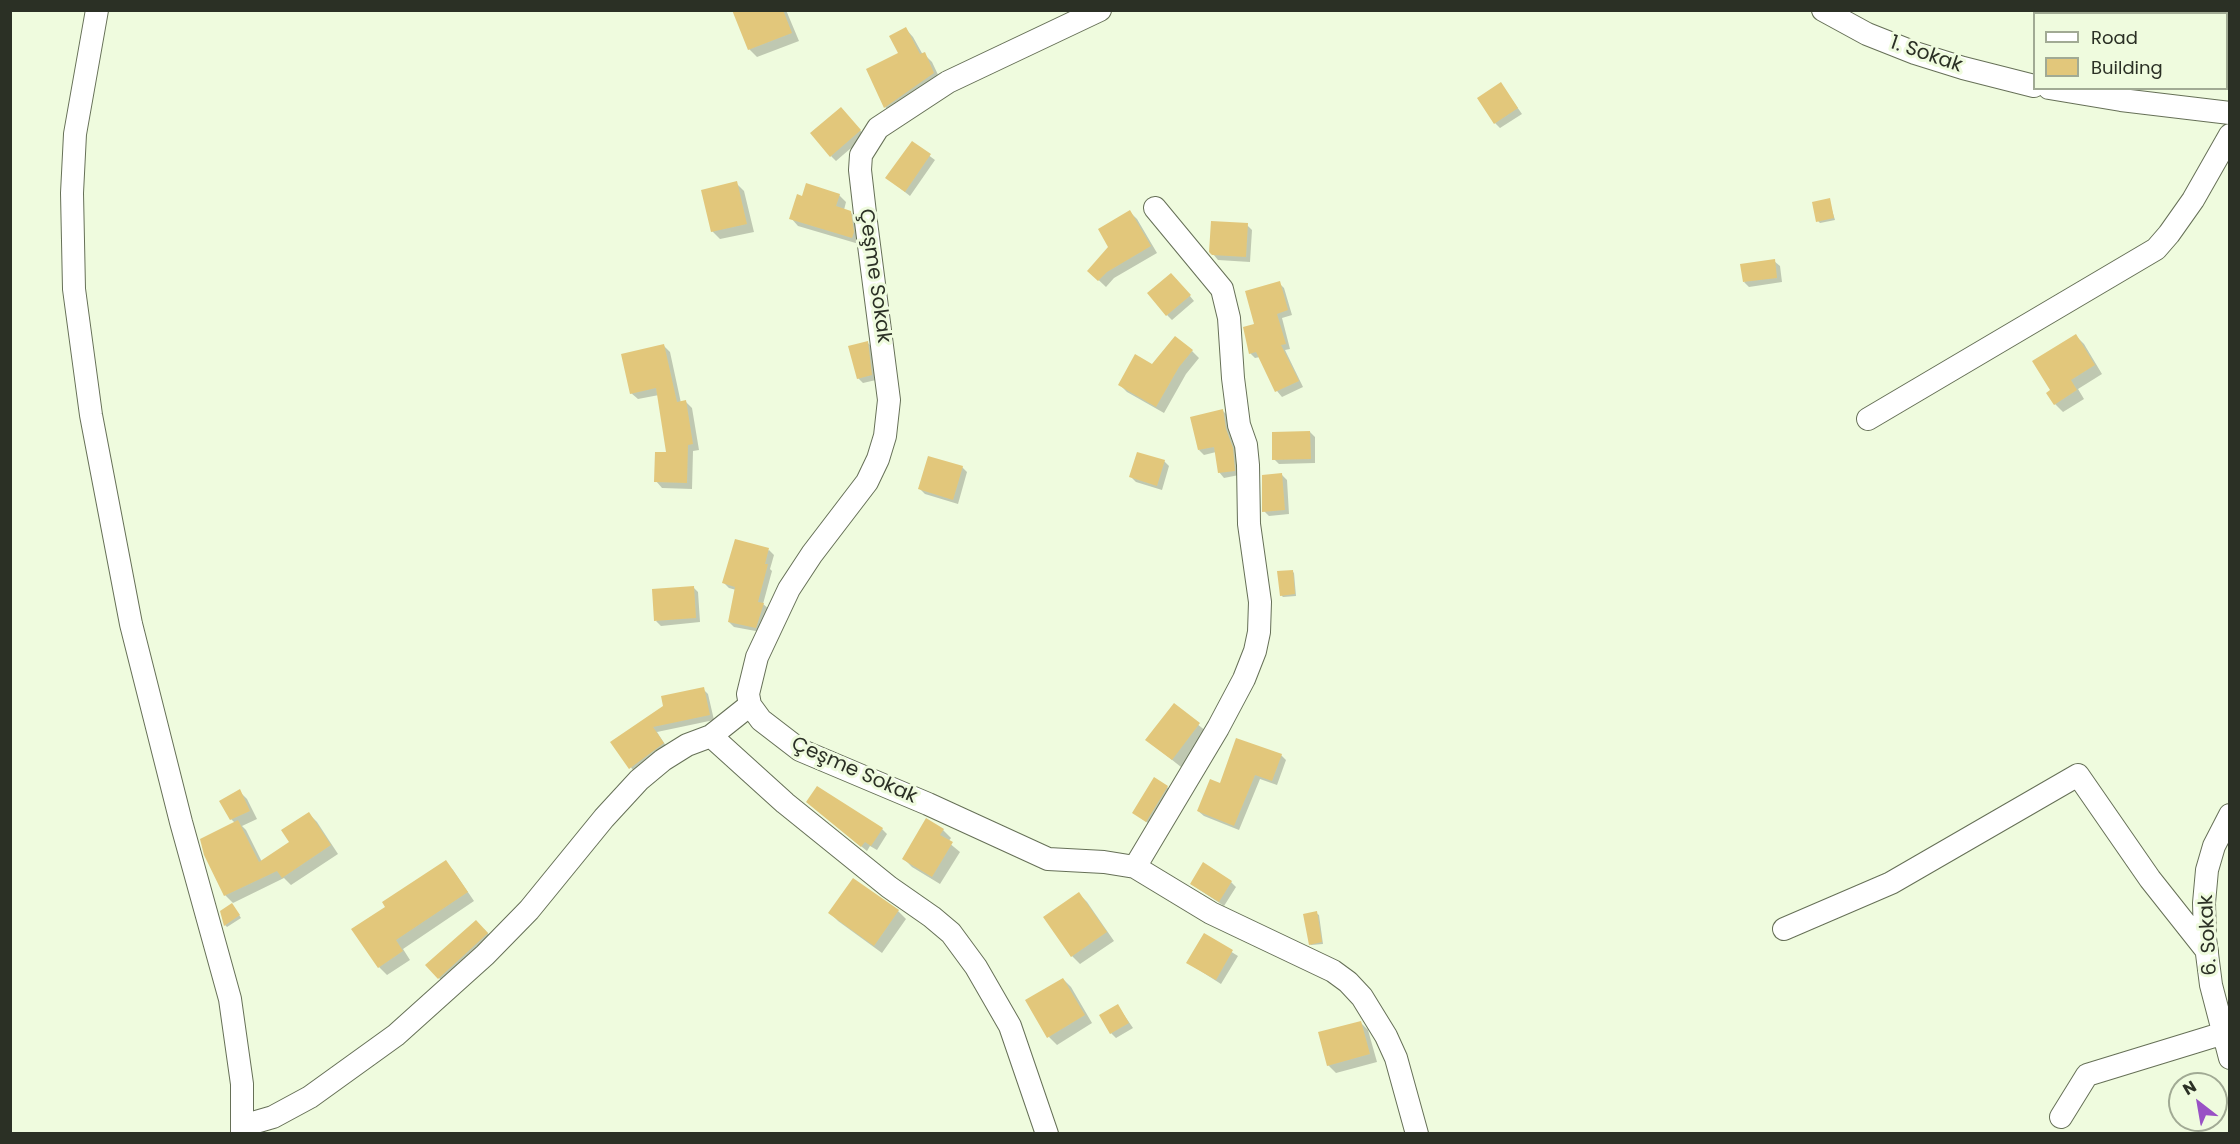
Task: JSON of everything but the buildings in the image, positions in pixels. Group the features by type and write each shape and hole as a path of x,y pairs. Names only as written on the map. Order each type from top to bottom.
{"street":[{"path":"97,10 75,134 72,193 74,290 91,415 131,624 230,999 242,1084 242,1130 310,1098 396,1035 485,955 529,910 604,818 639,780 663,760 687,745 711,736 750,705"},
{"name":"Çeşme Sokak","path":"1100,10 948,82 878,128 861,155 864,212 889,400 885,436 878,459 867,482 812,554 789,589 757,657 748,694 750,705 761,720 800,750 939,809 1048,859 1104,862 1135,867 1211,913 1333,971 1362,997 1386,1036 1396,1058 1417,1134"},
{"name":"1. Sokak","path":"1824,10 1867,34 1915,53 2033,86"},
{"path":"2061,90 2229,113"},
{"path":"1868,420 2156,249 2193,200 2229,135"},
{"path":"1135,867 1244,679 1255,651 1259,632 1260,602 1249,524 1246,445 1239,425 1229,318 1222,289 1155,208"},
{"path":"711,736 785,803 889,887 951,933 986,984 1010,1026 1047,1134"},
{"path":"1784,929 1891,883 2078,775 2150,879 2207,951"},
{"name":"6. Sokak","path":"2229,815 2214,846 2207,870 2204,903 2211,985 2229,1059"},
{"path":"2061,1117 2087,1075 2224,1033"}]}
